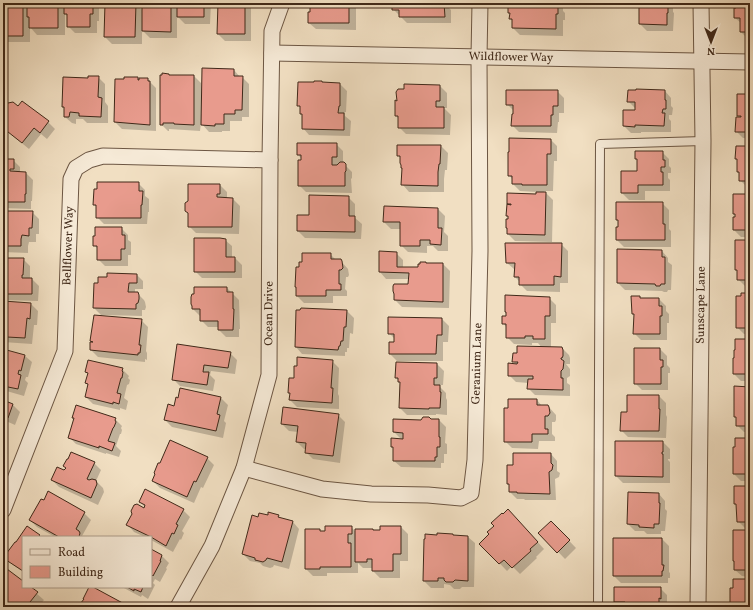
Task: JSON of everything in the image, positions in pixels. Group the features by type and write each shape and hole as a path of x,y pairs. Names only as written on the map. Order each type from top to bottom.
{"street":[{"name":"Ocean Drive","path":"178,607 212,546 244,468 269,375 272,31 282,3"},
{"name":"Geranium Lane","path":"244,468 322,489 371,494 428,495 462,498 471,493 475,460 480,251 480,3"},
{"name":"Sunscape Lane","path":"698,607 703,141 701,3"},
{"name":"Wildflower Way","path":"272,53 750,62"},
{"name":"Bellflower Way","path":"3,510 65,351 71,179 76,168 89,160 103,156 270,160"}],"lane":[{"path":"598,607 600,144 703,141"}],"building":[{"path":"3,3 9,3 10,6 10,3 23,3 23,36 3,36"},
{"path":"27,3 58,3 58,28 29,28"},
{"path":"64,3 93,3 93,14 90,14 90,27 67,27 67,14 64,14"},
{"path":"105,3 136,3 135,37 104,37"},
{"path":"142,3 171,3 171,32 142,31"},
{"path":"177,3 204,3 204,17 177,17"},
{"path":"218,3 245,3 245,34 217,34"},
{"path":"310,3 349,3 349,23 308,23"},
{"path":"392,3 444,3 445,17 399,17 399,10 392,10"},
{"path":"508,3 556,3 556,5 558,5 558,14 556,14 556,29 512,28 512,19 509,19 510,13 508,13"},
{"path":"639,3 667,3 667,25 639,24"},
{"path":"736,3 750,3 750,32 740,32 740,18 734,18 734,8 736,8"},
{"path":"202,68 234,69 234,76 243,76 242,110 235,110 235,114 224,114 224,124 215,124 215,126 201,125"},
{"path":"162,73 169,75 194,75 194,125 163,123 163,125 160,125 160,75 162,75"},
{"path":"88,76 99,76 98,97 102,98 101,117 79,116 79,113 70,112 69,117 64,117 64,107 62,107 63,77 88,78"},
{"path":"124,77 138,77 138,80 139,78 148,78 148,81 150,81 150,125 114,122 115,79 124,79"},
{"path":"314,81 340,83 340,106 338,113 344,113 344,130 302,129 302,114 300,114 300,106 297,106 298,82"},
{"path":"404,84 440,85 440,101 436,101 436,107 444,107 444,128 398,128 398,116 395,116 395,100 397,101 396,92 398,89 404,89"},
{"path":"506,90 558,90 558,106 553,106 551,126 511,126 513,105 506,105"},
{"path":"628,90 665,90 666,109 663,109 662,113 665,113 664,126 623,126 623,110 635,110 635,102 627,102"},
{"path":"737,94 750,94 750,132 735,132 736,117 741,117 737,116"},
{"path":"22,101 49,121 40,133 34,128 22,143 3,128 3,104 5,106 8,103 13,102 18,106"},
{"path":"509,138 551,139 551,154 547,154 547,185 512,184 512,176 508,176"},
{"path":"297,143 337,143 337,157 332,157 332,165 337,165 340,162 344,162 346,164 345,186 298,186 298,160 301,160 301,155 297,155"},
{"path":"397,145 441,145 438,186 401,185 402,168 400,156 397,156"},
{"path":"736,146 750,146 750,181 739,181 737,159 735,159"},
{"path":"635,151 663,151 665,167 661,167 661,172 663,172 663,185 638,185 638,193 621,193 621,171 637,171"},
{"path":"3,159 14,159 14,169 10,169 10,171 26,172 25,202 3,202"},
{"path":"97,182 139,182 139,191 143,191 141,218 96,218 96,205 93,205 94,189 97,189"},
{"path":"188,184 220,184 220,194 217,194 217,197 233,198 232,227 188,227 188,213 185,211 185,203 188,201"},
{"path":"536,192 546,192 545,235 507,234 507,193 536,194"},
{"path":"733,194 750,194 750,230 733,230 733,217 735,217 735,214 733,214"},
{"path":"309,195 349,196 349,216 355,216 355,232 297,231 297,215 309,215"},
{"path":"616,202 663,202 665,240 616,240 616,227 618,227 618,220 616,220"},
{"path":"384,206 438,208 438,228 442,228 441,245 430,244 430,240 420,240 420,246 400,246 400,222 383,222"},
{"path":"3,211 33,211 32,228 29,228 29,236 22,235 21,246 3,246"},
{"path":"95,227 122,227 122,235 125,235 125,249 121,249 121,260 97,260 97,246 93,246"},
{"path":"194,238 226,239 226,257 235,257 235,272 194,272"},
{"path":"735,240 750,240 750,280 737,280 737,270 735,270"},
{"path":"505,243 562,243 561,277 554,276 554,285 519,285 519,277 514,277 515,263 506,263"},
{"path":"617,249 662,250 662,257 665,257 665,284 656,286 655,284 617,283"},
{"path":"379,251 397,252 397,267 418,267 420,262 443,263 443,302 394,300 394,284 408,284 409,273 379,272"},
{"path":"302,253 331,253 331,259 341,259 343,268 339,270 339,284 341,284 341,290 326,290 326,296 296,296 296,267 299,267 299,262 302,262"},
{"path":"3,258 24,258 22,278 32,278 32,294 3,294"},
{"path":"107,273 137,274 137,283 129,283 128,292 138,292 139,299 138,303 136,304 136,309 93,308 94,283 98,283 98,277 107,277"},
{"path":"194,287 227,287 227,292 233,292 233,330 218,330 218,321 200,321 200,309 192,309 191,304 191,297 192,294 194,294"},
{"path":"741,293 750,293 750,328 736,328 736,296 741,296"},
{"path":"505,295 550,297 550,316 545,316 545,339 533,339 533,336 525,336 525,338 506,338 506,324 502,324 502,316 506,316"},
{"path":"631,296 640,296 640,298 659,298 659,306 662,306 662,316 660,316 660,334 633,334 634,314 632,314"},
{"path":"3,301 31,303 30,319 27,318 25,338 3,336"},
{"path":"301,308 347,310 343,341 341,341 338,350 295,347 296,310 300,310"},
{"path":"94,315 142,319 139,345 141,345 140,353 138,353 138,355 90,350 90,342 93,342 90,341"},
{"path":"388,317 442,318 442,335 437,335 436,354 389,354 389,342 394,342 394,334 388,334"},
{"path":"735,339 750,339 750,374 733,374"},
{"path":"177,344 231,352 228,368 204,365 203,372 209,372 207,385 172,380"},
{"path":"517,346 562,347 563,356 561,359 564,361 563,369 561,371 561,378 563,378 563,390 527,389 528,379 533,379 533,376 508,376 508,363 517,364 518,362 512,362 513,353 517,353"},
{"path":"634,348 660,348 660,360 663,360 663,367 661,367 661,384 634,384"},
{"path":"3,349 25,355 21,371 19,370 18,374 21,375 18,389 3,386"},
{"path":"297,357 333,360 331,388 333,388 332,403 289,400 289,378 294,378 294,366 297,366"},
{"path":"88,360 123,368 122,378 117,393 121,394 119,404 113,402 113,404 85,397 88,384 85,383 88,373 85,372"},
{"path":"396,362 437,363 437,378 434,378 434,385 440,385 440,408 399,408 400,382 398,382 398,378 395,378"},
{"path":"734,386 750,387 750,426 736,426 736,417 734,417"},
{"path":"180,388 221,397 217,414 220,415 216,431 164,420 168,404 174,406 176,397 178,398"},
{"path":"627,395 659,395 659,431 620,431 621,412 627,412"},
{"path":"508,399 537,399 537,405 548,405 550,413 548,416 545,416 545,429 548,429 548,434 532,434 532,442 504,442 504,408 508,408"},
{"path":"3,400 13,404 8,418 3,417"},
{"path":"76,405 116,418 116,422 108,441 115,443 112,451 68,438"},
{"path":"283,407 339,414 333,456 305,453 306,443 296,442 298,426 281,424"},
{"path":"423,417 439,419 440,447 437,447 437,457 435,457 435,461 393,461 393,447 391,447 391,438 403,439 403,433 393,432 393,419 421,420"},
{"path":"735,438 750,438 750,474 733,474 733,447 735,447"},
{"path":"170,440 208,457 196,482 194,481 187,497 152,481 158,463 160,463"},
{"path":"615,441 663,441 663,477 615,476"},
{"path":"71,452 95,462 87,479 96,480 97,484 91,498 51,480 57,467 64,470 66,468 63,466"},
{"path":"513,453 551,453 551,463 553,465 552,470 549,472 550,494 509,492 509,484 507,484 507,465 513,465"},
{"path":"734,486 750,486 750,522 737,522 736,504 734,504"},
{"path":"145,489 184,509 176,524 178,525 174,534 172,533 166,546 152,538 152,536 149,536 126,525 132,514 131,511 134,505 137,504 144,508 145,505 139,502"},
{"path":"48,491 85,512 76,529 80,533 79,536 57,536 29,520 41,499 44,500"},
{"path":"628,492 659,493 659,524 654,524 654,528 639,527 639,525 627,524"},
{"path":"508,509 538,542 530,549 531,551 512,568 504,560 499,564 479,544 489,534 487,532 494,526 491,523"},
{"path":"268,512 279,515 278,517 293,521 282,562 267,558 263,562 242,554 252,515 258,517 259,513 268,515"},
{"path":"551,521 570,540 557,553 538,533"},
{"path":"27,526 40,535 22,536 22,570 3,558"},
{"path":"325,526 352,526 352,534 348,534 348,543 351,543 351,567 320,567 320,569 305,569 305,529 320,529 320,531 325,531"},
{"path":"380,526 401,526 401,554 393,554 393,571 372,571 372,559 367,559 367,562 355,562 355,529 380,530"},
{"path":"733,530 750,530 750,570 734,570"},
{"path":"437,533 468,536 468,581 455,580 453,582 446,582 444,578 438,578 438,581 423,581 425,534 437,535"},
{"path":"613,538 662,538 662,565 664,565 662,576 613,576"},
{"path":"152,550 162,555 161,561 153,576"},
{"path":"3,566 22,580 22,588 32,588 38,592 26,607 3,607"},
{"path":"733,579 750,579 750,607 733,607 733,604 730,604 730,588 733,588"},
{"path":"614,587 661,587 659,607 625,607 625,602 614,602"},
{"path":"88,588 95,588 130,607 80,607"},
{"path":"129,588 143,588 141,592 134,589 134,591"}]}
